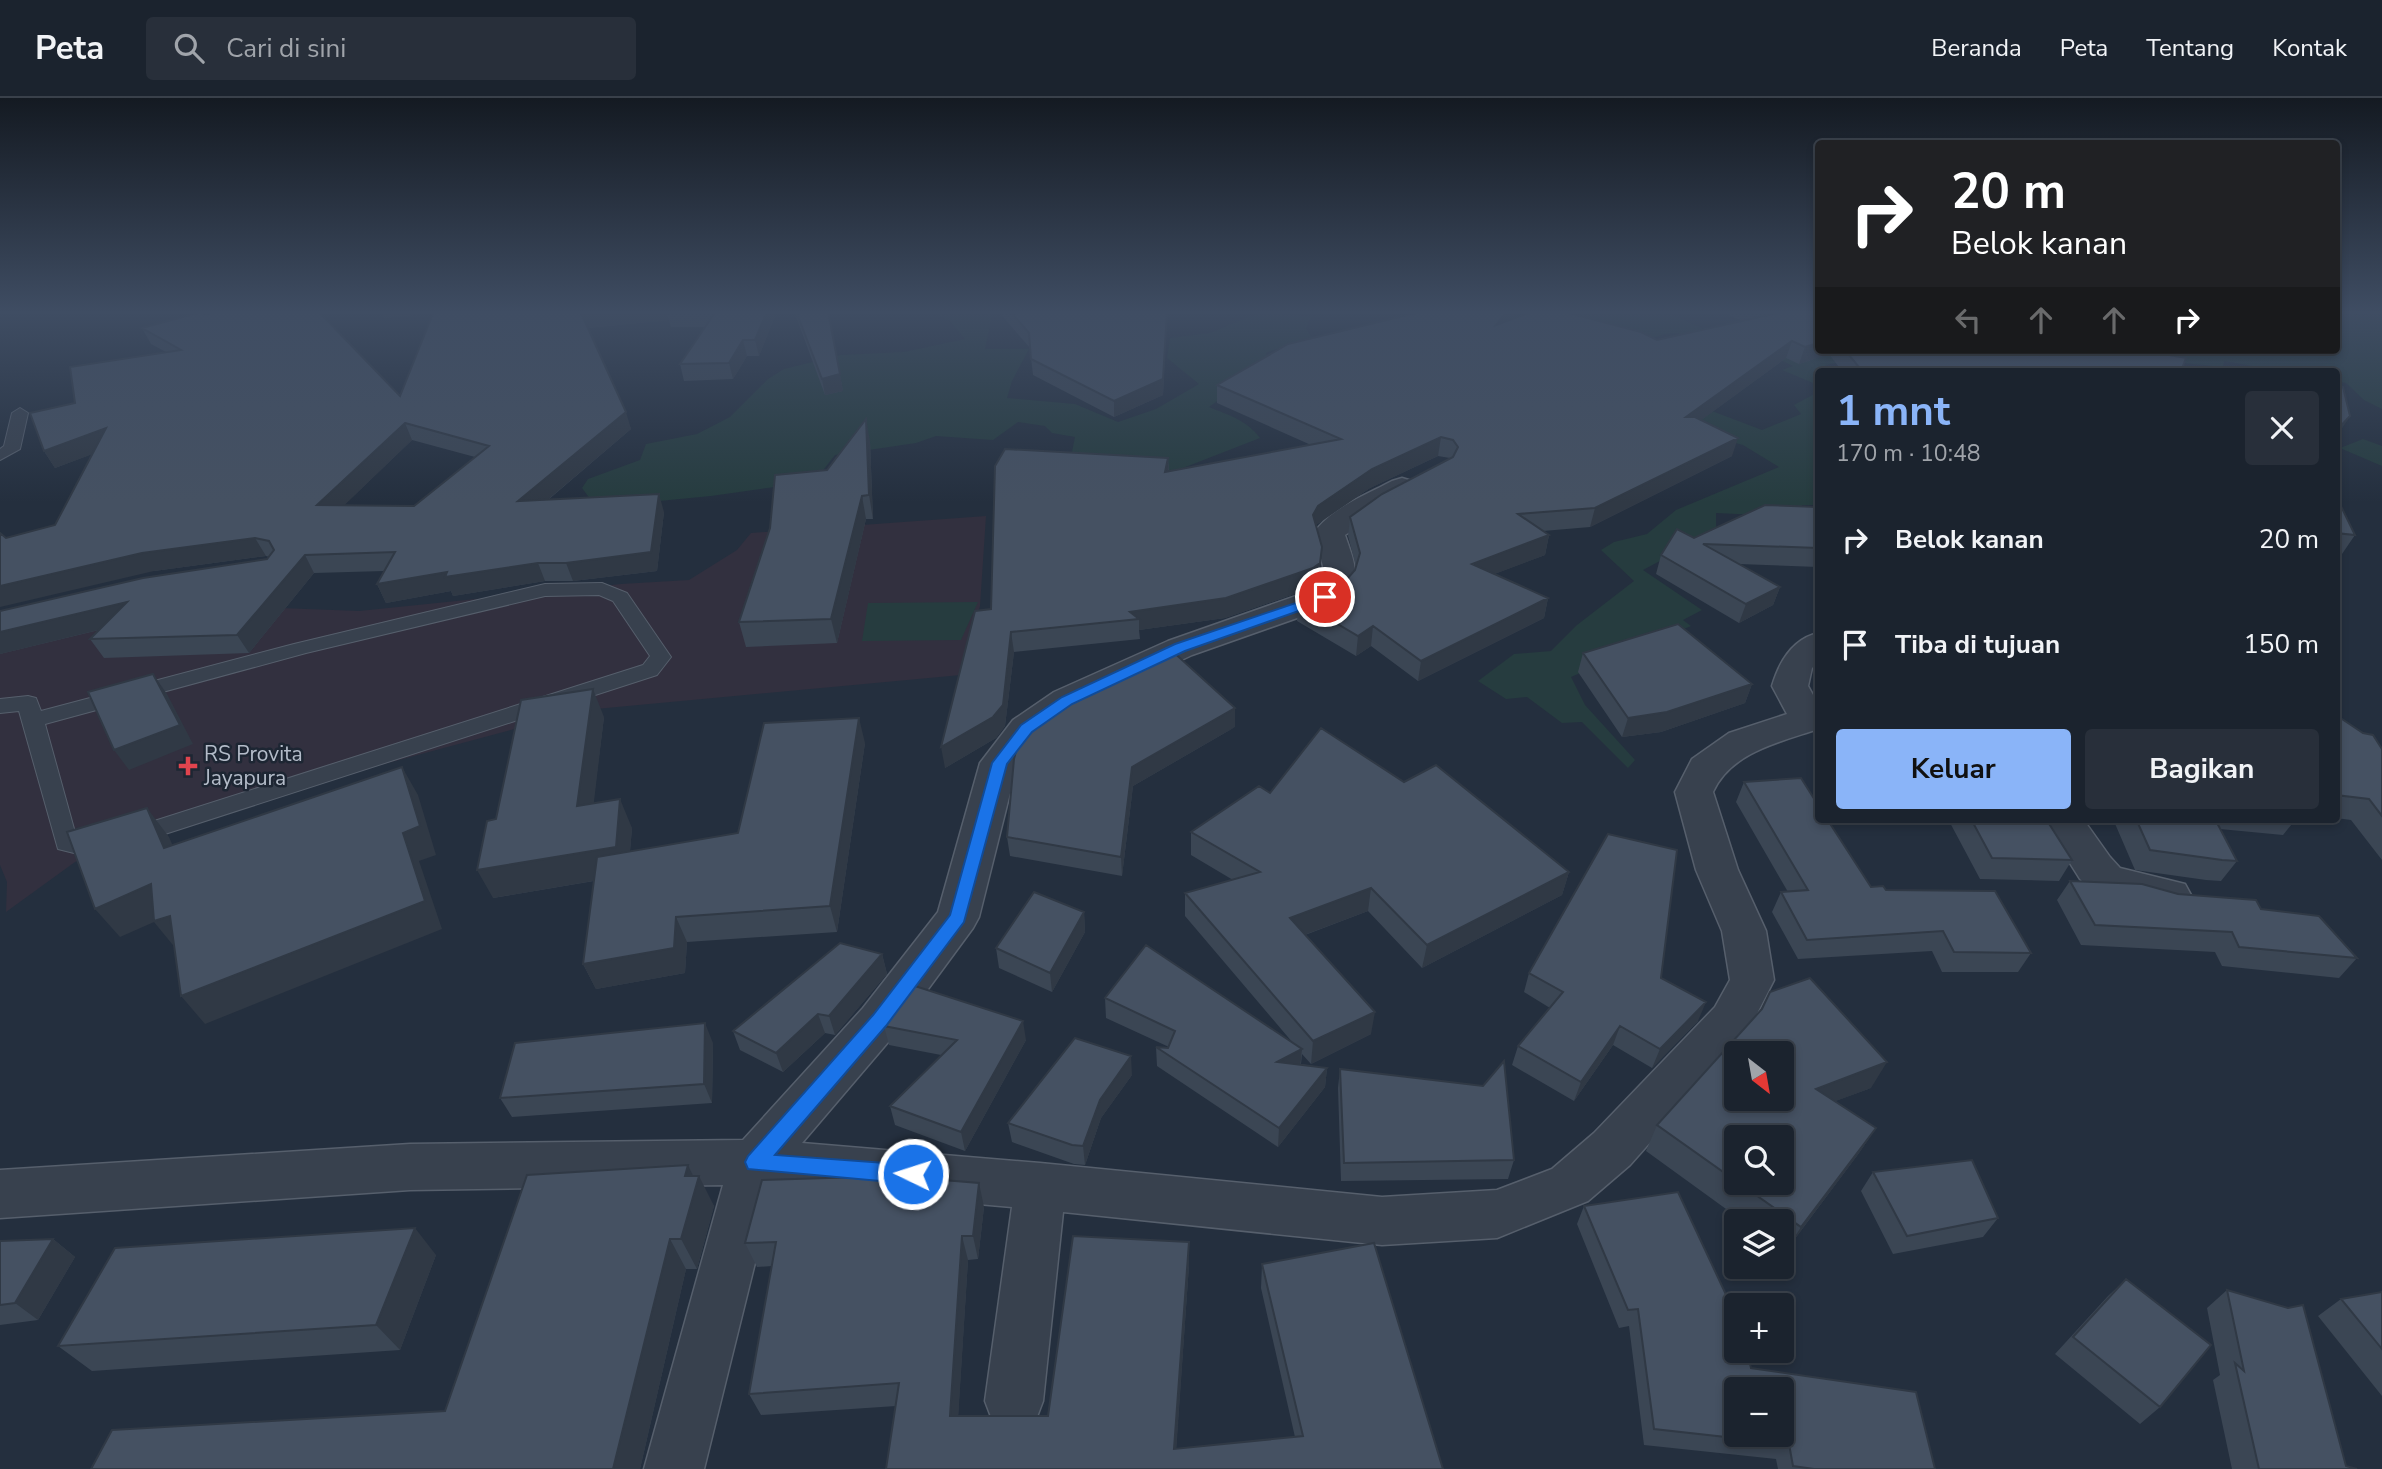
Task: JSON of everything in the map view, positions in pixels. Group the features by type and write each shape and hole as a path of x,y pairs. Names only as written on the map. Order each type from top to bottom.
{"street":[{"path":"674,1469 755,1162 879,1021 958,918 999,763 1026,728 1067,700 1180,648 1325,597 1337,587 1339,566 1329,533 1377,499 1426,474"},
{"path":"0,1194 410,1167 755,1162 1040,1186 1382,1221 1497,1214 1570,1185 1612,1149 1731,1020 1752,980 1744,931 1717,870 1694,792 1705,768 1742,741 1813,717 1790,686 1796,665 1815,646"},
{"path":"2065,823 2095,868 2107,880 2163,895 2203,898"},
{"path":"1014,1401 1040,1186"}],"lane":[{"path":"0,455 12,449 20,412"},
{"path":"0,706 28,703 66,843 86,847 116,842 650,670 661,657 620,597 602,589 545,590 301,648 34,720"}],"shaded area":[{"name":"RS Provita Jayapura","path":"986,516 980,606 961,675 585,710 168,822 75,862 6,912 7,882 0,865 0,616 83,591 250,562 228,606 359,611 621,584 689,580 737,550 751,533"}],"green space":[{"path":"774,375 1015,375 1007,398 1075,404 1118,422 1156,409 1199,384 1188,375 1253,375 1209,407 1243,422 1260,438 1165,475 1072,452 1075,437 1052,433 1045,426 1018,422 993,440 936,436 916,443 835,455 817,478 796,484 628,504 591,500 582,488 588,479 640,460 646,444 697,434 730,417"},
{"path":"1794,375 1815,375 1815,384"},
{"path":"2340,375 2382,375 2382,409 2364,400 2346,383 2340,382"},
{"path":"1662,392 1762,430 1801,414 1794,405 1815,394 1815,505 1802,505 1803,517 1716,513 1716,531 1643,570 1702,610 1683,620 1691,626 1571,677 1585,705 1635,760 1628,768 1582,722 1562,723 1527,697 1506,699 1478,681 1514,654 1551,651 1577,625 1634,581 1601,550 1614,542 1647,534 1676,510 1779,467 1743,445 1694,432"},
{"path":"2363,439 2382,446 2382,466 2340,448"},
{"path":"978,602 961,640 862,641 868,603"}],"building":[{"path":"71,375 380,375 400,396 408,375 609,375 626,412 518,501 659,494 651,552 566,563 538,563 445,577 447,572 377,584 395,552 305,555 237,635 90,639 127,602 0,632 0,611 143,578 267,559 274,550 269,541 255,538 142,553 0,586 0,533 6,538 55,525 106,428 44,451 30,413 75,403","holes":["405,423 489,446 414,506 317,505"]},
{"path":"820,375 836,375 822,379"},
{"path":"1063,375 1163,375 1163,379 1114,401"},
{"path":"1234,375 1745,375 1686,417 1695,417 1738,438 1595,508 1518,514 1549,535 1472,564 1548,598 1421,661 1373,626 1358,636 1299,601 1340,587 1355,570 1360,553 1350,517 1382,494 1453,457 1458,447 1453,440 1441,437 1372,469 1318,506 1313,515 1322,547 1320,563 1313,568 1226,598 1130,612 1139,619 1011,632 1003,705 993,717 941,747 975,611 991,609 995,466 1005,449 1168,458 1165,472 1341,439 1217,385"},
{"path":"2340,386 2343,387 2350,416 2340,427"},
{"path":"866,419 869,495 862,496 831,619 739,622 770,528 775,475 827,470"},
{"path":"2340,504 2355,535 2340,533"},
{"path":"1765,505 1815,507 1815,548 1703,544 1780,587 1746,604 1661,555 1677,529 1694,538"},
{"path":"1678,624 1752,684 1667,712 1628,718 1583,653"},
{"path":"1170,649 1235,708 1132,767 1121,857 1007,837 1014,759 1017,747 1035,723 1081,690"},
{"path":"153,674 180,725 114,750 88,692"},
{"path":"593,689 577,806 620,799 616,847 477,870 487,821 496,819 521,700"},
{"path":"859,718 830,906 676,917 674,948 583,964 597,857 738,833 764,723"},
{"path":"2340,718 2363,733 2373,735 2382,749 2382,816 2369,799 2340,795"},
{"path":"1321,728 1404,782 1436,765 1569,872 1427,945 1371,888 1290,918 1375,1012 1313,1041 1185,893 1260,872 1191,832 1259,786 1270,793"},
{"path":"402,767 420,826 403,833 425,901 181,996 170,916 154,921 151,884 95,909 67,832 147,808 164,848"},
{"path":"1801,778 1815,800 1815,823 1830,823 1871,887 1883,886 1886,890 1995,891 2031,953 1954,952 1943,931 1807,940 1781,892 1808,890 1744,782"},
{"path":"1973,823 2049,823 2072,860 1992,858"},
{"path":"2138,823 2217,823 2237,861 2222,860 2150,850"},
{"path":"1608,834 1677,850 1661,978 1706,1002 1660,1049 1620,1026 1581,1082 1518,1046 1563,992 1529,973"},
{"path":"2070,881 2142,884 2178,894 2256,900 2261,909 2319,916 2357,958 2239,947 2232,932 2095,925"},
{"path":"1034,892 1084,912 1050,973 996,948"},
{"path":"840,943 882,954 829,1016 818,1014 776,1053 733,1031"},
{"path":"1146,945 1302,1049 1277,1062 1327,1068 1279,1128 1156,1047 1168,1048 1175,1031 1105,998"},
{"path":"1810,978 1887,1062 1816,1089 1876,1128 1801,1227 1794,1222 1794,1209 1776,1209 1756,1195 1794,1195 1794,1125 1724,1125 1724,1172 1657,1125 1724,1051 1724,1111 1794,1111 1794,1041 1733,1041 1762,1009 1770,992"},
{"path":"915,986 1023,1021 961,1132 890,1106 957,1040 884,1026"},
{"path":"705,1023 704,1084 500,1098 515,1043"},
{"path":"1075,1038 1131,1056 1100,1100 1083,1146 1072,1145 1008,1123"},
{"path":"1504,1061 1514,1160 1344,1163 1340,1069 1483,1086"},
{"path":"1972,1160 1998,1218 1907,1236 1873,1172"},
{"path":"688,1165 685,1176 699,1176 681,1239 670,1239 613,1469 91,1469 112,1430 445,1411 527,1175"},
{"path":"894,1176 979,1183 973,1236 962,1236 950,1416 1048,1416 1073,1236 1189,1242 1174,1449 1303,1436 1262,1264 1374,1243 1443,1469 886,1469 899,1383 749,1394 776,1242 745,1243 762,1180"},
{"path":"1678,1192 1725,1293 1724,1363 1750,1363 1751,1368 1916,1392 1935,1469 1814,1469 1793,1466 1790,1447 1794,1447 1794,1377 1724,1377 1724,1437 1654,1429 1638,1309 1628,1310 1584,1206"},
{"path":"415,1228 376,1325 58,1346 115,1248"},
{"path":"53,1239 15,1303 0,1305 0,1241"},
{"path":"2126,1279 2211,1345 2160,1407 2073,1337"},
{"path":"2227,1290 2288,1308 2303,1305 2346,1466 2357,1469 2259,1469 2235,1363 2244,1371"},
{"path":"2382,1292 2382,1349 2341,1299"}],"place":[{"name":"RS Provita Jayapura","path":"188,766"}],"route":[{"path":"913,1174 755,1162 879,1021 958,918 999,763 1026,728 1067,700 1180,648 1325,597"}]}
